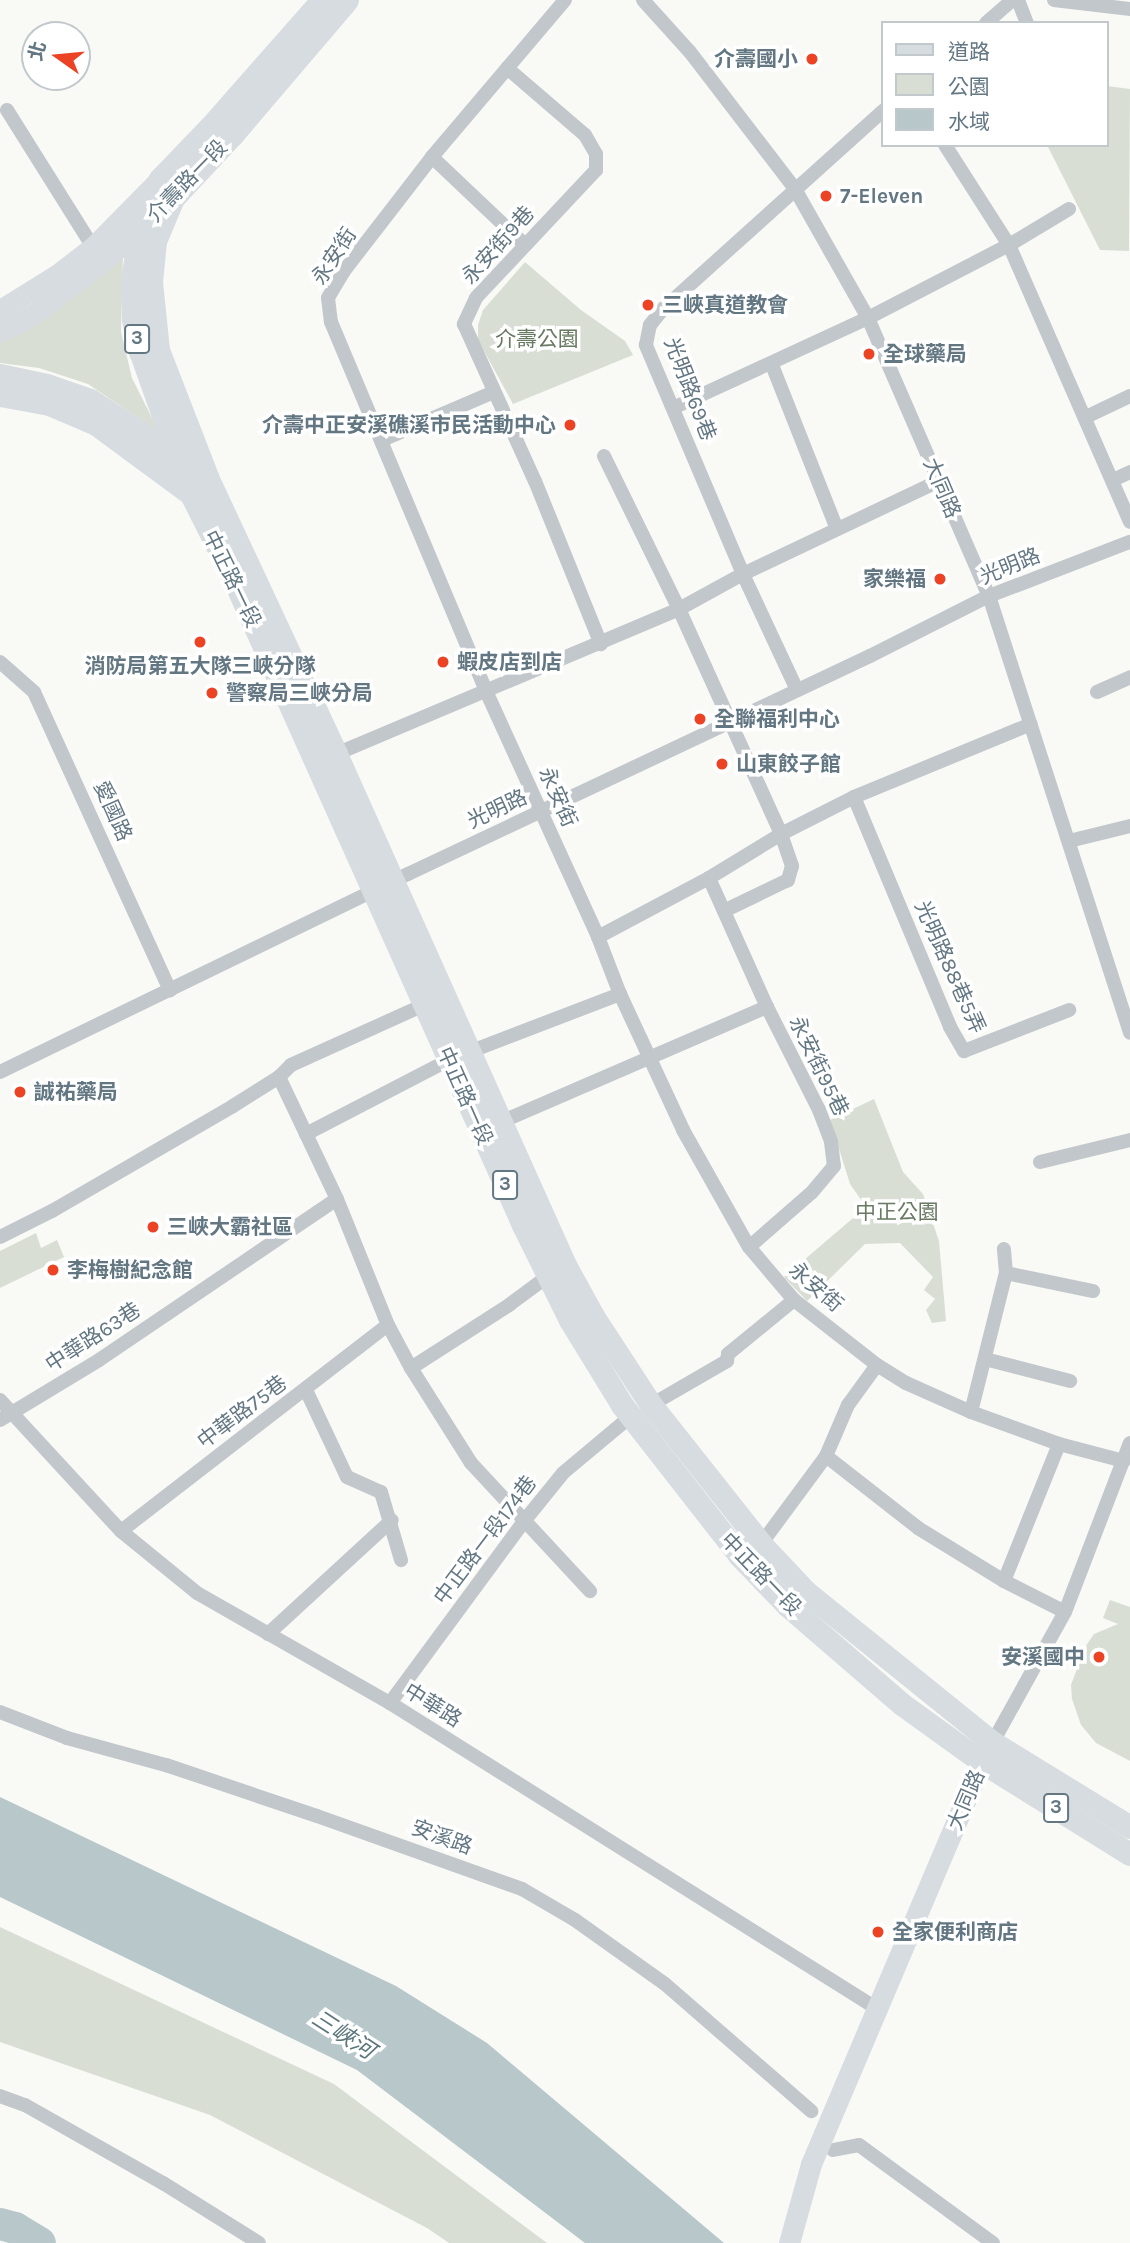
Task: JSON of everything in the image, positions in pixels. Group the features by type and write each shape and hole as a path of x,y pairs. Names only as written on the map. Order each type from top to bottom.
{"main road":[{"name":"介壽路一段","path":"166,189 218,118 321,0"},
{"name":"介壽路一段","path":"166,189 241,125 346,0"},
{"name":"中正路一段","path":"166,189 139,231 132,283 133,319 140,351 191,494 301,704 336,754 424,1005 500,1122 565,1265 593,1316 651,1405 761,1544 806,1592 987,1752 1130,1854"},
{"name":"中正路一段","path":"166,189 155,241 151,282 152,317 159,350 208,478 301,704 459,1056 548,1276 570,1320 630,1417 739,1555 787,1605 903,1705 1130,1827"},
{"path":"0,375 47,385 90,400 208,478"},
{"path":"0,395 48,404 96,425 191,494"}],"street":[{"name":"永安街","path":"565,0 432,157 344,271 328,298 331,322 486,691 598,937 620,994 688,1141 749,1247 794,1300 877,1365 906,1383 971,1412 1059,1444 1124,1461"},
{"name":"大同路","path":"643,0 690,52 795,188 868,318 989,596 1069,841 1124,993 1130,1033"},
{"path":"988,21 1012,0"},
{"path":"1018,0 1026,21"},
{"path":"1054,0 1108,3 1130,9"},
{"name":"永安街9巷","path":"507,68 585,135 596,153 596,170 477,298 464,324 534,481 601,644"},
{"path":"7,110 93,247"},
{"name":"光明路69巷","path":"797,690 743,574 646,345 650,324 664,308 881,113"},
{"path":"946,147 1009,245 1130,522"},
{"path":"432,157 525,245"},
{"name":"介壽路一段","path":"0,310 58,274 166,189"},
{"path":"673,408 772,365 868,318 1009,245 1069,209"},
{"name":"介壽路一段","path":"0,332 34,314 139,231"},
{"path":"772,365 837,529"},
{"path":"382,440 494,392"},
{"path":"1086,417 1130,396"},
{"path":"604,456 679,609 781,834 792,866 788,880 724,911"},
{"path":"1113,480 1130,472"},
{"path":"336,754 679,609 743,574 939,481"},
{"name":"光明路","path":"0,1072 382,886 730,723 989,596 1130,542"},
{"name":"愛國路","path":"0,662 34,692 170,989"},
{"path":"1097,692 1130,677"},
{"path":"598,937 709,878 781,834 854,797 1031,724"},
{"name":"光明路88巷5弄","path":"854,797 950,1027 964,1051 1069,1010"},
{"path":"1069,841 1130,826"},
{"name":"永安街95巷","path":"709,878 767,1007 819,1110 831,1142 834,1166 811,1193 749,1247"},
{"path":"306,1134 459,1056 620,994"},
{"path":"0,1237 52,1211 279,1077 291,1065 424,1005"},
{"path":"500,1122 652,1059 767,1007"},
{"path":"279,1077 337,1199 388,1325 411,1368 471,1463 590,1591"},
{"path":"1040,1162 1130,1140"},
{"name":"中華路63巷","path":"5,1416 99,1360 337,1199"},
{"path":"971,1412 1006,1273 1004,1249"},
{"path":"1006,1273 1093,1291"},
{"path":"411,1368 509,1305 548,1276"},
{"path":"651,1405 727,1361 728,1354 794,1300"},
{"name":"中華路75巷","path":"121,1531 388,1325"},
{"path":"985,1359 1070,1381"},
{"path":"761,1544 825,1456 848,1405 877,1365"},
{"path":"306,1390 347,1477 381,1492 392,1520 401,1560"},
{"name":"中華路","path":"0,1400 5,1416 121,1531 197,1593 390,1703 876,2008"},
{"name":"中正路一段174巷","path":"390,1703 525,1520 564,1473 630,1417"},
{"name":"大同路","path":"789,2243 811,2164 876,2008 987,1752 1065,1612 1130,1443"},
{"path":"1004,1581 1059,1444"},
{"path":"825,1456 919,1528 1004,1581 1065,1612"},
{"path":"268,1634 392,1520"},
{"name":"安溪路","path":"0,1712 67,1738 166,1765 317,1816 522,1889 575,1920 665,1984 811,2111"},
{"path":"0,2096 25,2105 117,2157 260,2243"},
{"path":"833,2150 859,2145 993,2243"}],"green space":[{"path":"1109,86 1130,89 1129,251 1100,250 1048,147 1109,147"},
{"path":"123,255 121,332 132,378 159,432 88,384 39,368 0,363 0,342"},
{"name":"介壽公園","path":"525,262 581,310 625,341 633,355 513,404 478,340 478,325 483,310"},
{"name":"中正公園","path":"874,1099 903,1172 923,1194 939,1241 946,1321 932,1323 926,1310 935,1299 924,1290 933,1277 900,1243 865,1244 807,1301 784,1277 866,1207 850,1184 830,1120"},
{"path":"36,1233 41,1248 57,1240 64,1257 0,1288 0,1251"},
{"path":"1110,1600 1130,1607 1130,1761 1096,1743 1081,1725 1072,1699 1071,1685 1085,1647 1094,1634 1118,1624 1103,1618"},
{"path":"0,1927 334,2084 547,2243 449,2243 427,2228 210,2115 0,2042"}],"water":[{"name":"三峽河","path":"0,1797 396,1986 487,2043 724,2243 585,2243 357,2070 0,1897"}],"waterway":[{"path":"0,2224 15,2228 40,2243"}],"place":[{"name":"介壽國小","path":"812,59"},
{"name":"7-Eleven","path":"826,196"},
{"name":"三峽真道教會","path":"648,305"},
{"name":"全球藥局","path":"869,354"},
{"name":"介壽中正安溪礁溪市民活動中心","path":"570,425"},
{"name":"家樂福","path":"940,579"},
{"name":"消防局第五大隊三峽分隊","path":"200,642"},
{"name":"蝦皮店到店","path":"443,662"},
{"name":"警察局三峽分局","path":"212,693"},
{"name":"全聯福利中心","path":"700,719"},
{"name":"山東餃子館","path":"722,764"},
{"name":"誠祐藥局","path":"20,1092"},
{"name":"三峽大霸社區","path":"153,1227"},
{"name":"李梅樹紀念館","path":"53,1270"},
{"name":"安溪國中","path":"1099,1657"},
{"name":"全家便利商店","path":"878,1932"}]}
